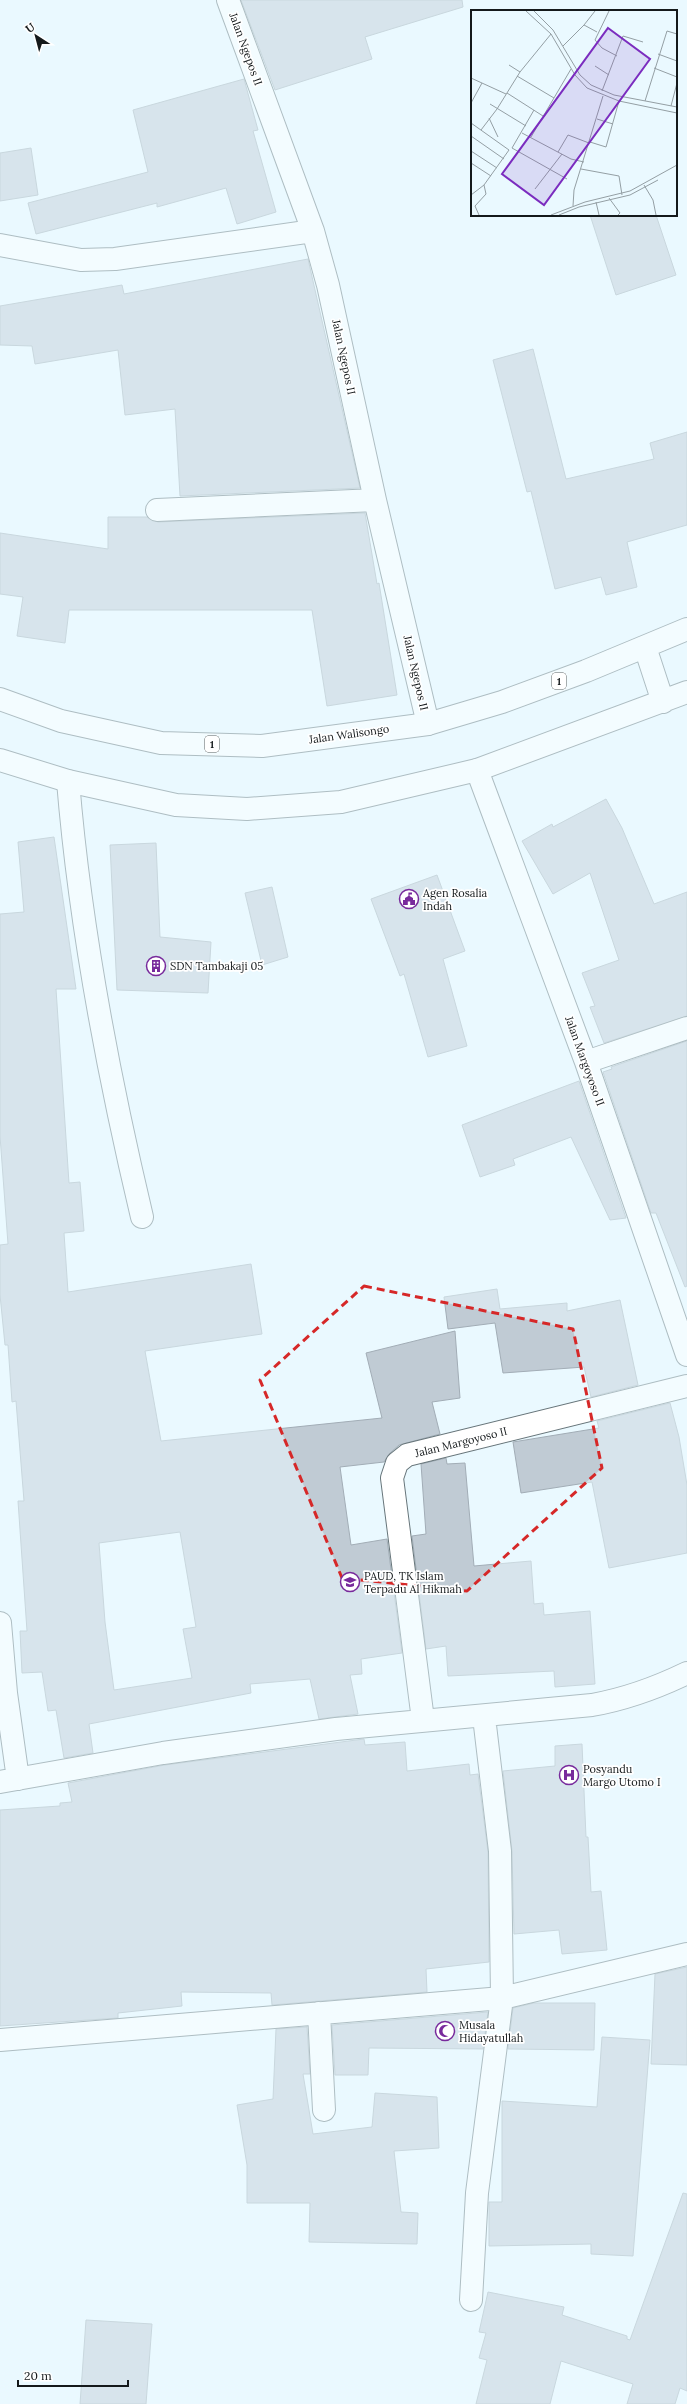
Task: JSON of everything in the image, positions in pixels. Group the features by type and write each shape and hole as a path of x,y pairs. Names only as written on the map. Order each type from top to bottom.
{"main road":[{"name":"Jalan Ngepos II","path":"228,0 313,231 328,284 375,500 428,724"},
{"path":"0,245 88,260 115,258 313,231"},
{"path":"157,510 375,500"},
{"name":"Jalan Walisongo","path":"0,699 61,721 161,743 262,746 428,724 502,702 645,647 687,629"},
{"path":"645,647 663,702"},
{"path":"0,760 68,782 176,805 247,809 341,802 476,770 687,692"},
{"name":"Jalan Margoyoso II","path":"476,770 586,1062 687,1355"},
{"path":"68,782 73,842 85,936 120,1124 142,1217"},
{"path":"586,1062 687,1028"},
{"name":"Jalan Margoyoso II","path":"423,1720 392,1478 396,1463 407,1455 687,1386"},
{"path":"0,1623 6,1693 9,1780 163,1753 336,1729 423,1720 484,1717 623,1700 655,1689 687,1673"},
{"path":"471,2300 477,2193 502,1998 500,1851 484,1717"},
{"path":"0,2040 502,1998 687,1954"},
{"path":"319,2013 324,2110"}],"highlighted area":[{"path":"364,1286 573,1329 602,1468 467,1591 342,1578 260,1380"}],"building":[{"path":"241,0 462,0 463,7 365,37 372,59 275,90"},
{"path":"244,79 258,130 253,131 276,212 237,224 226,188 157,207 157,203 36,234 28,203 148,172 133,110"},
{"path":"31,148 38,195 0,201 0,153"},
{"path":"590,216 656,216 676,275 616,295"},
{"path":"308,259 360,488 180,496 175,409 125,415 118,350 35,364 32,346 0,345 0,306 122,285 124,294"},
{"path":"533,349 566,479 654,459 650,443 687,432 687,525 627,542 637,587 606,595 601,577 555,589 531,491 527,492 493,360"},
{"path":"365,513 377,584 379,583 397,695 327,706 312,610 69,610 65,643 17,636 23,597 0,594 0,533 108,549 108,517 147,517 158,522"},
{"path":"606,799 622,828 654,904 687,892 687,1016 604,1043 590,1007 595,1006 582,973 619,960 590,873 553,894 522,841 552,824 553,827"},
{"path":"54,837 76,989 56,989 69,1183 80,1182 84,1231 64,1233 68,1292 251,1264 262,1334 145,1351 161,1441 382,1418 366,1353 455,1331 460,1398 432,1402 440,1434 399,1445 389,1454 384,1462 340,1467 351,1545 387,1539 402,1653 361,1659 362,1674 350,1675 358,1714 319,1719 310,1679 250,1684 251,1693 89,1724 93,1753 64,1758 56,1710 48,1711 42,1672 22,1673 20,1631 27,1631 18,1501 24,1501 16,1401 12,1402 8,1345 5,1345 0,1295 0,1245 8,1244 0,1136 0,914 24,912 18,842","holes":["180,1532 196,1627 183,1629 192,1678 114,1690 105,1622 99,1543"]},
{"path":"156,843 160,937 211,942 208,993 117,990 110,845"},
{"path":"437,875 465,951 443,959 467,1046 428,1057 404,974 400,976 371,899"},
{"path":"272,887 288,957 262,965 245,893"},
{"path":"687,1041 687,1286 685,1287 656,1213 651,1213 603,1072 612,1069 611,1067"},
{"path":"579,1081 626,1218 610,1220 571,1137 513,1159 515,1165 480,1177 462,1125"},
{"path":"497,1289 500,1309 567,1303 567,1311 620,1300 638,1385 591,1397 584,1367 503,1373 495,1323 448,1329 444,1297"},
{"path":"670,1403 679,1437 687,1485 687,1553 609,1568 592,1482 521,1493 513,1442 599,1428 597,1421"},
{"path":"446,1458 447,1464 465,1463 474,1566 531,1561 534,1604 543,1603 544,1615 590,1611 595,1684 555,1687 554,1671 448,1676 446,1646 426,1649 412,1536 426,1534 421,1464"},
{"path":"364,1739 365,1745 405,1742 407,1771 469,1764 470,1775 478,1774 488,1852 489,1962 426,1969 427,1992 272,2005 271,1993 181,1992 182,2006 118,2013 118,2018 0,2026 0,1810 60,1806 60,1803 72,1802 68,1783 165,1765"},
{"path":"582,1744 586,1837 588,1837 591,1892 601,1891 607,1950 562,1954 559,1930 514,1934 512,1851 503,1771 555,1766 555,1746"},
{"path":"687,1967 687,2065 651,2064 655,1974"},
{"path":"534,2003 595,2003 594,2050 508,2049 513,2008"},
{"path":"488,2012 483,2049 369,2048 368,2075 335,2075 332,2025"},
{"path":"307,2027 310,2074 303,2074 313,2134 372,2127 375,2093 437,2097 439,2148 394,2151 401,2212 418,2213 417,2244 309,2242 310,2203 247,2203 247,2165 237,2105 273,2099 276,2029"},
{"path":"602,2037 650,2040 633,2256 591,2254 591,2244 489,2246 489,2202 502,2202 502,2101 597,2107"},
{"path":"683,2193 687,2194 687,2391 680,2388 675,2404 627,2404 633,2384 561,2361 550,2404 476,2404 487,2360 479,2358 486,2333 479,2332 488,2292 564,2307 562,2315 627,2336 627,2339 630,2340"},
{"path":"86,2320 152,2324 146,2404 80,2404"}],"place":[{"name":"Agen Rosalia Indah","path":"409,899"},
{"name":"SDN Tambakaji 05","path":"156,966"},
{"name":"PAUD, TK Islam Terpadu Al Hikmah","path":"350,1582"},
{"name":"Posyandu Margo Utomo I","path":"569,1775"},
{"name":"Musala Hidayatullah","path":"445,2031"}]}
